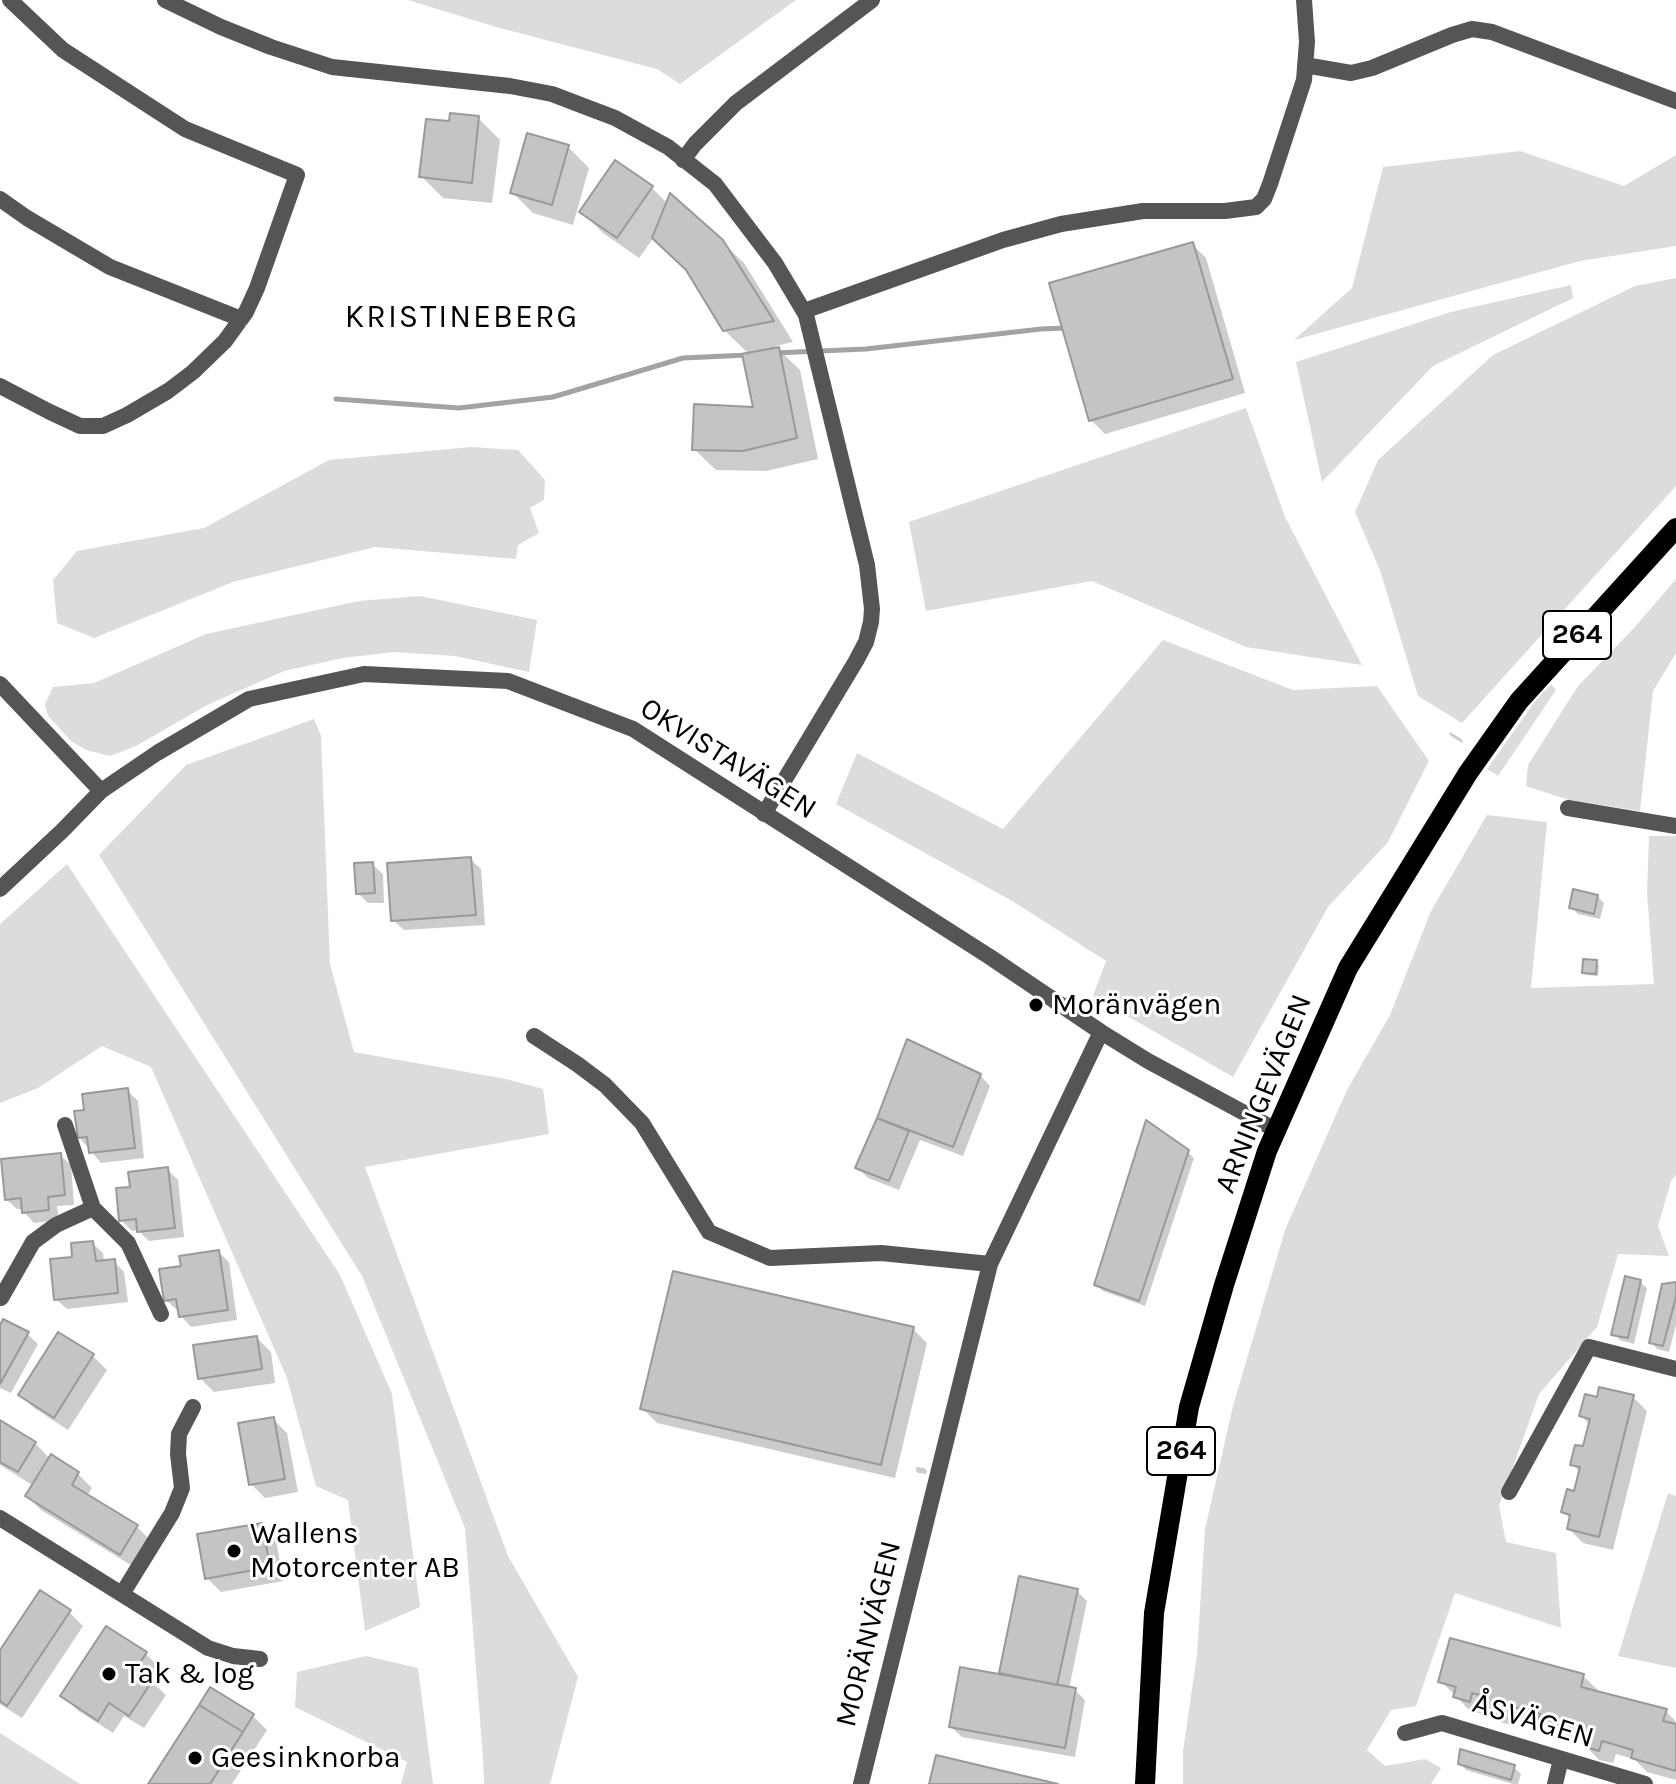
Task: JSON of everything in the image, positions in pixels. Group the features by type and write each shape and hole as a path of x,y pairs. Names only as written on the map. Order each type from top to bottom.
{"main road":[{"name":"ARNINGEVÄGEN","path":"1145,1784 1154,1613 1189,1407 1267,1151 1348,968 1485,747 1519,701 1676,528"}],"street":[{"path":"0,386 80,426 103,426 168,391 225,341 241,319 257,288 297,175 185,129 63,50 10,0"},
{"path":"165,0 221,27 332,67 510,86 552,94 615,118 668,147 715,184 775,263 804,311 867,565 872,609 866,642 856,661 764,814"},
{"path":"683,160 736,103 872,0"},
{"path":"804,311 1003,240 1061,224 1143,211 1225,211 1256,207 1264,199 1270,184 1304,80 1307,42 1304,0"},
{"path":"1305,65 1351,73 1372,68 1472,29 1492,32 1676,101"},
{"path":"0,199 110,267 241,319"},
{"name":"OKVISTAVÄGEN","path":"0,889 101,791 157,753 249,699 364,674 508,681 633,729 990,957 1101,1032 1276,1130"},
{"path":"0,684 101,791"},
{"path":"1568,808 1676,826"},
{"name":"MORÄNVÄGEN","path":"861,1784 990,1264 1101,1032"},
{"path":"534,1036 605,1085 642,1123 709,1232 770,1258 881,1253 990,1264"},
{"path":"65,1125 93,1208 128,1243 161,1314"},
{"path":"0,1297 33,1242 56,1225 93,1208"},
{"path":"1509,1492 1589,1347 1676,1369"},
{"path":"122,1594 172,1513 182,1488 179,1434 193,1407"},
{"path":"0,1518 208,1648 233,1656 260,1659"},
{"name":"ÅSVÄGEN","path":"1405,1733 1442,1723 1645,1784"},
{"path":"1555,1784 1561,1759"}],"shaded area":[{"path":"408,0 796,0 680,84 657,69 496,27"},
{"path":"1520,151 1624,186 1676,155 1676,246 1580,261 1294,340 1352,288 1383,167"},
{"path":"1676,278 1676,486 1462,723 1418,696 1380,570 1355,512 1378,460 1493,355 1635,286"},
{"path":"1571,285 1573,298 1433,366 1322,482 1296,362 1451,312"},
{"path":"1246,408 1285,517 1362,665 1246,647 1092,581 926,611 909,522"},
{"path":"471,447 518,450 545,480 544,500 530,508 539,533 518,545 516,559 375,547 233,582 94,638 57,623 53,580 77,551 204,528 329,460"},
{"path":"1676,579 1676,653 1653,691 1640,811 1569,800 1526,786 1528,765 1578,686"},
{"path":"420,596 537,620 529,672 455,656 393,652 343,658 284,671 207,705 136,746 110,756 86,750 71,741 48,716 45,704 53,687 94,683 206,634 359,601"},
{"path":"1163,640 1293,690 1377,686 1429,761 1388,842 1328,907 1233,1077 1093,996 1106,961 1014,902 836,804 857,753 1003,829"},
{"path":"1551,684 1556,690 1498,776 1487,769 1536,700"},
{"path":"314,719 321,736 330,964 354,1052 506,1079 543,1089 549,1134 365,1167 508,1556 578,1677 550,1784 484,1784 465,1528 362,1276 99,855 186,765"},
{"path":"1487,815 1547,822 1531,988 1654,984 1647,893 1649,836 1676,836 1676,1175 1671,1181 1658,1226 1669,1256 1618,1254 1597,1327 1539,1394 1499,1506 1506,1542 1556,1553 1561,1628 1455,1593 1416,1706 1391,1710 1367,1750 1385,1766 1425,1759 1441,1768 1431,1784 1183,1784 1183,1751 1197,1655 1205,1529 1233,1406 1285,1230 1347,1090 1390,1015 1431,911"},
{"path":"67,864 340,1275 392,1394 420,1607 365,1631 348,1500 316,1486 287,1378 151,1067 102,1046 38,1088 0,1103 0,924"},
{"path":"1668,1493 1676,1496 1676,1668 1618,1656"},
{"path":"366,1656 418,1668 433,1784 401,1784 407,1762 295,1707 297,1672"},
{"path":"0,1733 80,1784 0,1784"}],"building":[{"path":"450,113 479,116 472,183 419,177 426,119 449,121"},
{"path":"527,133 569,145 552,205 510,193"},
{"path":"615,160 653,186 617,238 579,212"},
{"path":"670,193 723,240 774,321 723,331 686,270 652,238"},
{"path":"1193,242 1233,379 1089,421 1049,283"},
{"path":"779,347 797,438 743,451 692,450 694,404 753,407 742,354"},
{"path":"471,857 476,915 391,921 387,863"},
{"path":"373,862 375,893 356,894 354,863"},
{"path":"1573,889 1598,895 1594,914 1569,908"},
{"path":"1583,959 1597,960 1596,974 1582,973"},
{"path":"907,1039 981,1074 953,1147 877,1118"},
{"path":"128,1088 135,1148 89,1153 87,1137 78,1138 74,1111 84,1110 82,1094"},
{"path":"877,1118 909,1131 889,1181 855,1168"},
{"path":"1146,1120 1189,1150 1139,1301 1094,1285"},
{"path":"61,1153 65,1195 48,1197 49,1210 22,1213 21,1198 5,1200 1,1159"},
{"path":"168,1167 175,1228 137,1232 136,1219 119,1221 116,1188 130,1187 128,1172"},
{"path":"93,1241 96,1261 115,1259 118,1293 54,1300 50,1259 72,1257 71,1243"},
{"path":"219,1250 228,1310 179,1317 176,1299 164,1301 159,1269 181,1266 179,1256"},
{"path":"673,1271 914,1327 881,1465 640,1409"},
{"path":"1625,1276 1641,1280 1628,1338 1611,1335"},
{"path":"1676,1282 1676,1297 1663,1346 1649,1343 1662,1284"},
{"path":"3,1319 29,1332 0,1384 0,1325"},
{"path":"58,1332 94,1354 54,1418 18,1395"},
{"path":"257,1336 262,1369 198,1379 193,1345"},
{"path":"1599,1387 1634,1395 1599,1537 1567,1529 1570,1515 1561,1512 1567,1489 1574,1491 1580,1467 1570,1465 1575,1445 1583,1446 1590,1419 1579,1416 1585,1394 1597,1397"},
{"path":"274,1417 285,1479 249,1485 238,1423"},
{"path":"0,1420 36,1442 18,1472 0,1462"},
{"path":"51,1454 79,1472 72,1485 138,1525 120,1555 25,1496"},
{"name":"Wallens Motorcenter AB","path":"262,1523 270,1567 205,1579 197,1534"},
{"path":"1019,1576 1078,1589 1057,1685 999,1673"},
{"path":"40,1590 71,1610 7,1706 0,1701 0,1650"},
{"name":"Tak & log","path":"106,1626 147,1652 136,1669 153,1680 129,1716 109,1703 98,1721 60,1696"},
{"path":"1450,1638 1584,1674 1581,1687 1667,1709 1663,1721 1676,1724 1676,1771 1631,1758 1633,1750 1602,1741 1599,1751 1583,1746 1585,1737 1569,1732 1571,1724 1559,1721 1556,1729 1537,1724 1540,1714 1500,1703 1497,1713 1476,1707 1479,1695 1472,1693 1470,1702 1453,1697 1456,1687 1438,1682"},
{"path":"960,1667 1076,1688 1065,1748 949,1727"},
{"name":"Geesinknorba","path":"210,1687 254,1714 243,1732 199,1705"},
{"name":"Geesinknorba","path":"199,1705 243,1732 210,1784 148,1784"},
{"path":"1460,1749 1515,1765 1511,1780 1458,1764"},
{"path":"936,1755 1058,1784 929,1784"}],"waterway":[{"path":"774,353 866,349 1066,328"},
{"path":"336,399 459,408 553,397 683,358 748,355"}],"place":[{"name":"Moränvägen","path":"1036,1005"},
{"name":"Wallens Motorcenter AB","path":"234,1551"},
{"name":"Tak & log","path":"109,1674"},
{"name":"Geesinknorba","path":"195,1758"}],"district":[{"name":"KRISTINEBERG","path":"462,318"}]}
